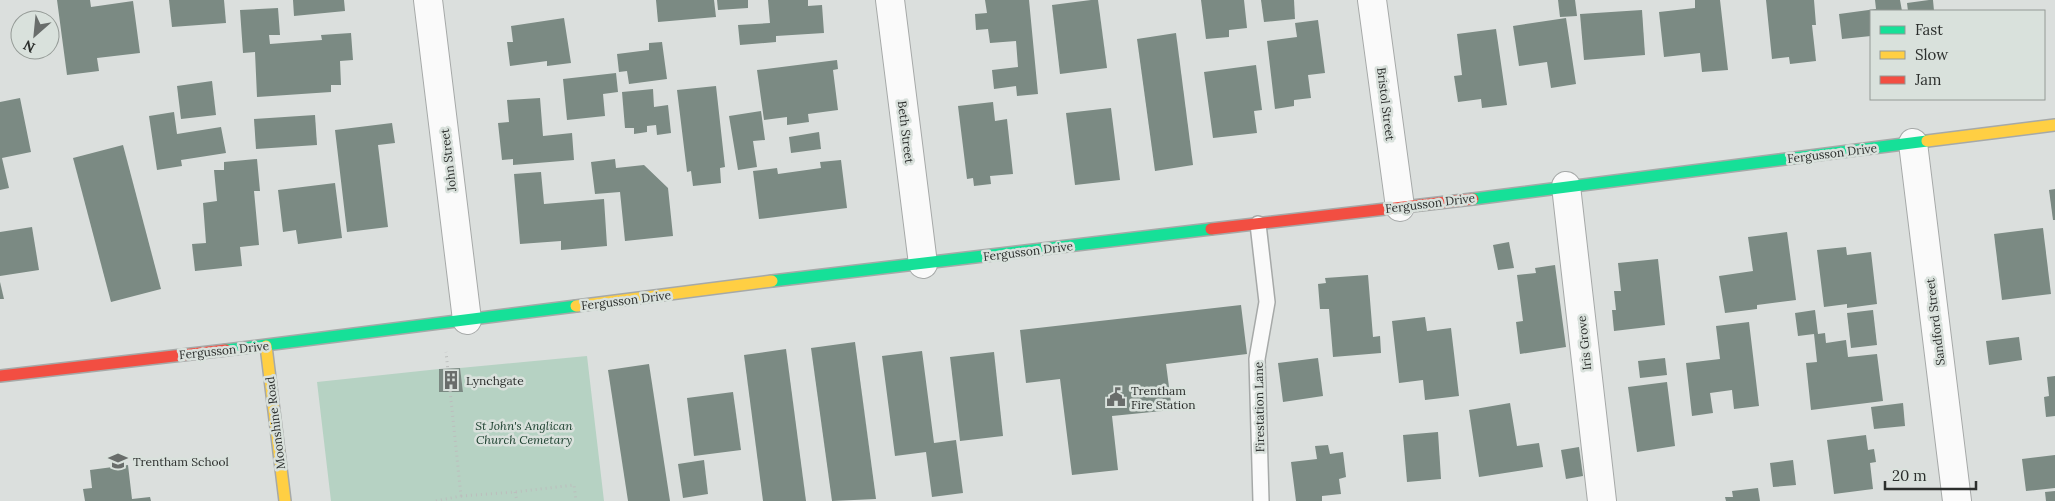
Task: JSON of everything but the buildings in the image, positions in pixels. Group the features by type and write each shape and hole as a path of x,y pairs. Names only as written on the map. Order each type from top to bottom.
{"main road":[{"name":"Fergusson Drive","path":"0,376 266,346 455,321 1400,207 2055,125"},
{"name":"Moonshine Road","path":"266,346 285,501"}],"street":[{"name":"John Street","path":"428,0 455,321"},
{"name":"Beth Street","path":"890,0 923,264"},
{"name":"Bristol Street","path":"1372,0 1400,207"},
{"name":"Sandford Street","path":"1913,143 1957,501"},
{"name":"Iris Grove","path":"1566,186 1602,501"}],"lane":[{"name":"Firestation Lane","path":"1258,224 1267,302 1257,359 1261,501"}],"path":[{"path":"455,321 461,496"},
{"path":"436,501 461,496 574,485 576,501"},
{"path":"515,492 517,501"}],"green space":[{"name":"St John's Anglican Church Cemetary","path":"587,356 604,501 331,501 317,382 439,369 440,391 463,392 460,368"}],"traffic: fast":[{"path":"1473,199 1927,141"},
{"path":"772,281 1211,229"},
{"path":"226,350 576,306"}],"traffic: slow":[{"path":"1927,141 2055,125"},
{"path":"576,306 772,281"},
{"path":"266,346 285,501"}],"traffic: jam":[{"path":"1211,229 1473,199"},
{"path":"0,376 226,350"}],"place":[{"name":"Lynchgate","path":"451,380"},
{"name":"Trentham Fire Station","path":"1116,397"},
{"name":"Trentham School","path":"118,461"}]}
